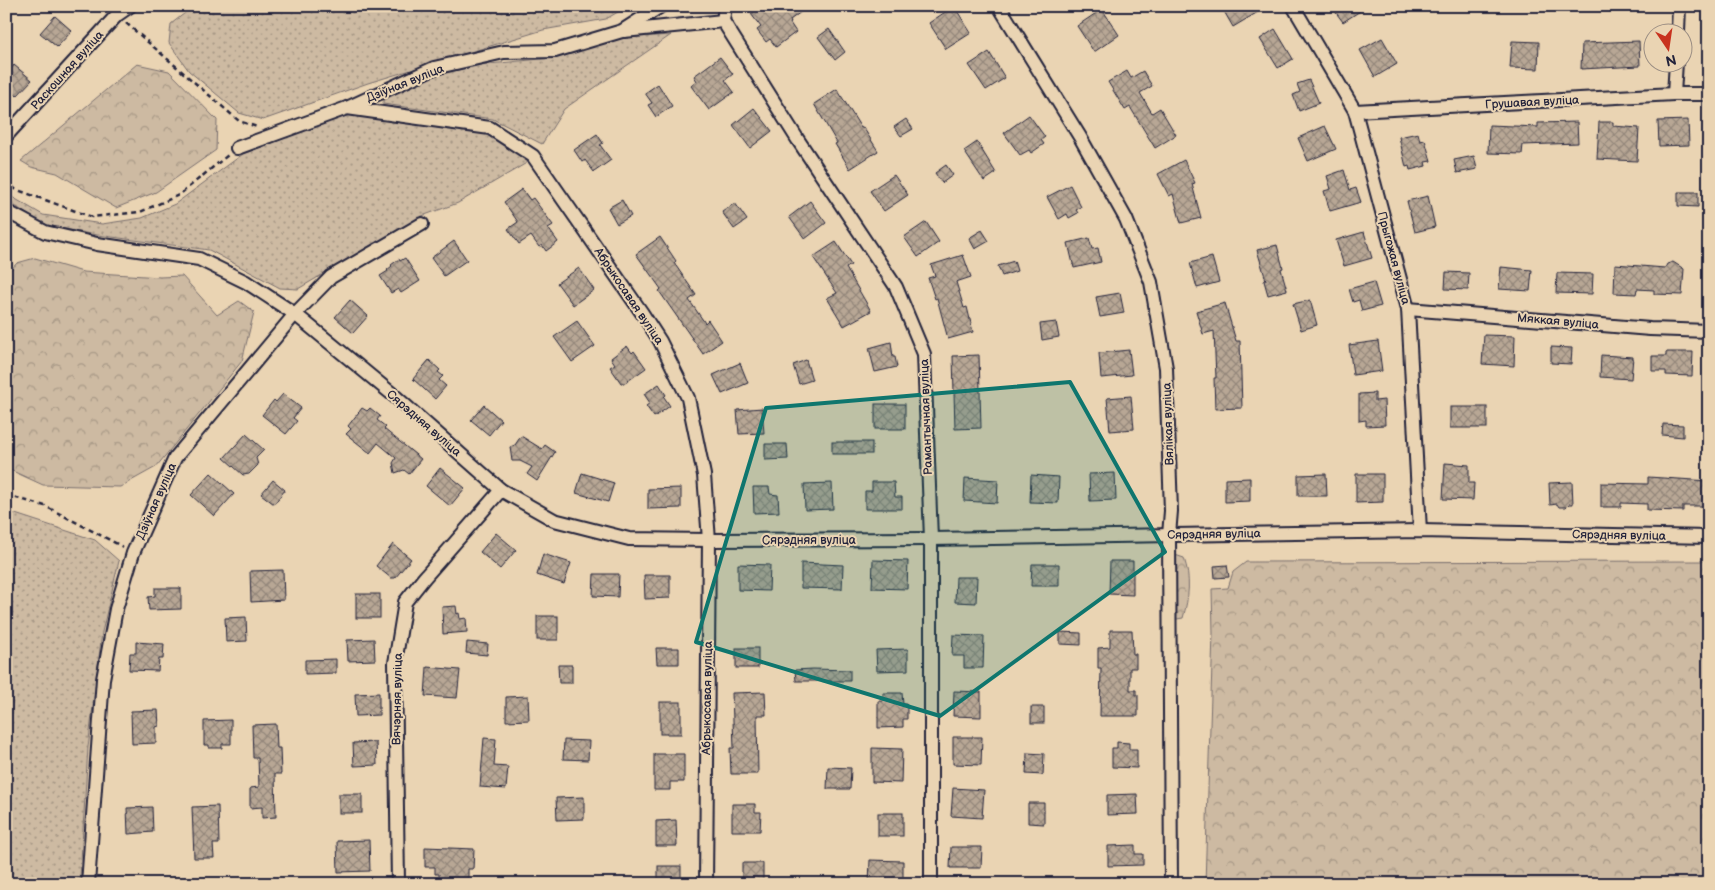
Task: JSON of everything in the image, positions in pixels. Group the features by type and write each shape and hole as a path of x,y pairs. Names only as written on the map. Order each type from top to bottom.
{"street":[{"name":"Раскошная вуліца","path":"6,136 117,16 130,6"},
{"name":"Дзіўная вуліца","path":"237,148 347,108 434,68 504,52 555,51 622,31 661,6"},
{"path":"622,31 723,20 725,6"},
{"name":"Вялікая вуліца","path":"999,6 1080,137 1126,219 1151,282 1166,368 1171,511 1171,884"},
{"name":"Прыгожая вуліца","path":"1293,6 1355,111 1408,309 1420,530"},
{"path":"1678,22 1679,6"},
{"name":"Рамантычная вуліца","path":"723,20 798,140 896,287 924,354 931,539 931,884"},
{"path":"1674,94 1675,72"},
{"name":"Грушавая вуліца","path":"1355,111 1674,94 1709,94"},
{"name":"Абрыкосавая вуліца","path":"347,108 490,128 533,156 660,341 688,398 704,475 709,540 706,884"},
{"name":"Сярэдняя вуліца","path":"6,211 44,232 98,244 199,259 246,282 295,314 397,398 502,490 554,520 629,539 931,539 1420,530 1709,537"},
{"name":"Дзіўная вуліца","path":"88,884 103,679 116,609 133,553 175,458 295,314 331,276 422,224"},
{"name":"Мяккая вуліца","path":"1408,309 1650,329 1709,331"},
{"name":"Вячэрняя вуліца","path":"398,884 395,663 405,602 502,490"}],"path":[{"path":"117,16 239,121 277,133"},
{"path":"6,180 15,189 92,217 140,212 178,195 237,148"},
{"path":"6,241 8,254 6,257"},
{"path":"6,495 45,506 133,553"}],"highlighted area":[{"path":"1070,382 1165,552 940,716 696,642 766,408"}],"green space":[{"path":"194,6 628,6 606,19 543,30 368,83 263,120 239,113 189,71 169,43 171,24"},
{"path":"671,35 564,109 542,144 493,119 383,104 383,100 425,78 479,65 551,58 623,38"},
{"path":"137,64 169,71 217,120 216,150 156,192 116,208 57,173 31,167 21,161"},
{"path":"350,113 491,134 530,161 458,203 422,216 298,289 280,288 209,250 90,234 42,224 6,200 6,190 12,197 43,215 102,224 142,218 175,204 243,154"},
{"path":"35,258 83,272 160,277 182,276 217,315 239,301 254,312 242,361 156,467 120,487 43,485 6,468 6,347 9,343 6,326 6,275 17,263"},
{"path":"6,511 95,540 119,561 102,632 88,748 80,877 77,884 6,884"},
{"path":"1175,555 1184,558 1188,573 1188,588 1183,618 1171,620"},
{"path":"1709,561 1709,884 1205,884 1213,633 1212,589 1228,588 1233,572 1246,562"}],"building":[{"path":"761,6 809,6 790,20 796,32 776,47 770,39 766,42 757,30 761,27 751,14"},
{"path":"954,6 971,33 946,49 929,23"},
{"path":"1221,6 1268,6 1233,27"},
{"path":"1331,6 1368,6 1343,22"},
{"path":"1102,9 1119,35 1094,52 1077,26"},
{"path":"55,16 72,31 57,47 40,33"},
{"path":"829,29 845,52 835,60 818,37"},
{"path":"1275,29 1293,59 1278,68 1260,39"},
{"path":"1382,38 1397,64 1375,77 1360,50"},
{"path":"1512,41 1539,42 1538,69 1510,68"},
{"path":"1639,41 1640,66 1581,69 1582,43"},
{"path":"989,52 1005,78 986,90 969,65"},
{"path":"720,57 733,74 725,80 734,92 709,110 691,86 697,81 694,76"},
{"path":"14,65 32,80 17,96 6,87 6,74"},
{"path":"1127,71 1131,78 1143,71 1152,86 1140,93 1152,113 1160,108 1176,135 1155,148 1130,107 1125,110 1108,82"},
{"path":"1309,80 1319,103 1299,111 1293,95 1300,92 1297,84"},
{"path":"658,84 672,106 656,117 648,105 652,103 645,93"},
{"path":"837,89 878,151 850,169 814,104"},
{"path":"754,108 772,131 750,148 733,125"},
{"path":"1029,115 1045,137 1041,140 1044,144 1031,153 1029,150 1020,155 1004,133"},
{"path":"906,119 913,129 901,136 894,127"},
{"path":"1688,120 1689,145 1659,146 1658,121"},
{"path":"1577,122 1578,143 1523,145 1522,154 1488,153 1489,125 1538,127 1538,123"},
{"path":"1599,122 1613,122 1613,126 1639,128 1637,161 1597,159"},
{"path":"1325,126 1336,149 1308,161 1298,138"},
{"path":"1418,133 1420,141 1425,140 1431,161 1425,162 1426,166 1410,170 1409,166 1406,167 1399,137"},
{"path":"597,134 603,143 600,145 611,160 594,172 585,160 582,162 574,150"},
{"path":"977,142 996,173 984,181 964,151"},
{"path":"1474,156 1477,169 1457,173 1454,160"},
{"path":"1184,160 1195,183 1192,184 1201,218 1181,223 1173,194 1169,196 1158,174"},
{"path":"946,165 953,175 942,183 935,173"},
{"path":"1344,170 1350,190 1356,188 1361,202 1330,211 1324,191 1331,189 1327,176"},
{"path":"894,175 908,195 884,211 870,191"},
{"path":"1070,185 1081,207 1076,210 1078,213 1069,218 1067,214 1059,219 1047,197"},
{"path":"522,189 530,200 533,198 553,225 548,228 558,242 546,251 542,245 539,247 531,236 519,244 508,229 518,222 504,202"},
{"path":"1678,192 1698,192 1698,207 1678,206"},
{"path":"1428,196 1435,227 1415,232 1407,201"},
{"path":"622,200 631,216 617,224 608,208"},
{"path":"810,201 826,223 805,239 789,217"},
{"path":"735,203 747,220 734,229 722,212"},
{"path":"926,222 939,242 918,257 904,237"},
{"path":"982,230 989,241 975,249 969,238"},
{"path":"1364,232 1372,258 1344,266 1336,240"},
{"path":"660,237 676,261 674,263 696,295 689,300 705,323 708,320 722,341 703,354 636,254"},
{"path":"1089,238 1092,249 1098,248 1101,262 1074,268 1068,243"},
{"path":"454,241 467,260 444,276 431,258"},
{"path":"836,242 851,265 846,268 871,311 844,326 827,298 837,293 813,257"},
{"path":"1277,245 1287,290 1268,295 1264,281 1266,280 1257,250"},
{"path":"963,255 971,277 956,282 964,308 967,307 973,332 948,339 937,298 935,299 928,278 935,276 931,265"},
{"path":"1212,257 1219,282 1197,288 1190,263"},
{"path":"405,258 420,281 401,293 398,289 391,293 380,276 388,271 391,265 399,259 400,261"},
{"path":"1014,261 1017,271 1002,276 998,266"},
{"path":"1673,262 1684,269 1682,295 1654,294 1654,290 1637,289 1636,294 1614,293 1615,264 1665,268 1667,264"},
{"path":"1501,267 1532,270 1530,291 1499,289"},
{"path":"579,268 594,290 573,305 557,283"},
{"path":"1446,272 1469,273 1468,290 1445,289"},
{"path":"1557,273 1593,274 1592,294 1556,293"},
{"path":"1374,282 1381,306 1362,311 1359,300 1353,302 1349,289"},
{"path":"1120,293 1124,313 1100,317 1096,297"},
{"path":"350,300 368,316 353,333 335,317"},
{"path":"1310,300 1317,325 1301,330 1293,304"},
{"path":"1225,303 1236,341 1240,341 1242,408 1215,409 1214,331 1203,334 1196,311"},
{"path":"577,321 595,346 572,362 554,337"},
{"path":"1056,322 1059,337 1042,340 1040,324"},
{"path":"1484,335 1515,336 1514,366 1482,364"},
{"path":"1378,341 1382,371 1353,375 1349,345"},
{"path":"891,342 893,357 895,357 897,367 875,372 869,348"},
{"path":"627,346 632,353 634,351 646,368 625,383 621,383 610,367 615,364 611,358"},
{"path":"1551,347 1572,348 1571,364 1551,363"},
{"path":"1129,350 1132,375 1101,378 1099,353"},
{"path":"1666,352 1693,352 1692,376 1666,375 1666,371 1652,371 1652,356 1666,356"},
{"path":"979,355 981,428 955,429 953,356"},
{"path":"1601,355 1633,357 1631,379 1600,377"},
{"path":"429,360 440,370 438,372 443,376 439,380 446,386 435,399 413,379"},
{"path":"806,360 812,380 799,384 793,365"},
{"path":"740,363 748,383 722,394 713,375"},
{"path":"659,384 670,406 654,417 646,406 650,403 644,394"},
{"path":"1375,393 1375,401 1384,400 1385,425 1366,426 1366,420 1359,421 1359,394"},
{"path":"283,394 301,408 293,418 297,421 286,434 262,415 274,400 276,402"},
{"path":"1131,396 1134,429 1110,431 1107,398"},
{"path":"875,404 905,404 905,429 875,429"},
{"path":"484,405 501,420 489,435 471,420"},
{"path":"1450,407 1487,407 1487,428 1450,428"},
{"path":"362,408 367,411 370,408 380,416 377,420 386,427 384,429 421,459 409,474 404,470 395,473 393,463 396,458 378,443 370,453 346,434 351,429 348,426"},
{"path":"762,408 764,433 739,434 737,410"},
{"path":"1663,424 1683,425 1683,437 1662,435"},
{"path":"246,434 264,450 256,458 258,465 249,474 243,475 224,458"},
{"path":"521,436 542,449 545,445 555,452 537,481 527,474 532,467 520,461 512,461 510,447 515,445"},
{"path":"832,442 872,442 872,454 832,454"},
{"path":"765,444 787,444 788,459 765,460"},
{"path":"1445,463 1469,465 1469,483 1474,483 1473,500 1443,499"},
{"path":"440,468 465,488 450,506 426,486"},
{"path":"211,473 234,494 214,516 191,495"},
{"path":"582,473 614,483 608,502 576,493"},
{"path":"1115,473 1116,500 1090,501 1089,474"},
{"path":"1326,474 1327,496 1298,496 1298,475"},
{"path":"1356,474 1383,474 1383,502 1356,503"},
{"path":"1031,475 1059,477 1058,503 1030,502"},
{"path":"1648,477 1709,481 1709,506 1683,506 1683,511 1647,510 1647,504 1621,503 1621,507 1601,507 1601,483 1648,484"},
{"path":"965,478 998,480 997,503 964,501"},
{"path":"1250,478 1250,501 1225,502 1225,479"},
{"path":"273,480 285,490 274,504 261,494"},
{"path":"872,482 894,482 895,497 902,497 902,509 865,509 865,491 872,491"},
{"path":"1572,482 1573,504 1569,504 1566,507 1559,507 1557,504 1550,505 1549,483"},
{"path":"832,483 833,509 805,510 804,484"},
{"path":"753,487 769,487 770,494 778,495 779,512 754,513"},
{"path":"681,488 681,508 648,509 648,489"},
{"path":"496,533 516,550 500,569 480,552"},
{"path":"393,544 411,559 395,578 391,578 376,566"},
{"path":"543,554 571,563 564,584 537,575"},
{"path":"873,560 908,561 907,589 872,588"},
{"path":"1110,561 1133,561 1133,595 1109,594"},
{"path":"801,563 843,565 842,589 801,588"},
{"path":"738,564 770,565 769,591 738,590"},
{"path":"1032,564 1059,564 1059,586 1031,586"},
{"path":"1227,565 1229,577 1215,578 1214,566"},
{"path":"283,570 284,600 251,602 250,571"},
{"path":"594,574 619,574 618,597 593,596"},
{"path":"644,575 670,575 670,598 645,599"},
{"path":"956,577 977,577 976,603 955,602"},
{"path":"155,588 181,588 181,609 149,610 148,597 155,596"},
{"path":"356,594 380,594 380,618 356,618"},
{"path":"456,606 460,619 466,618 467,632 443,634 442,607"},
{"path":"537,616 558,616 558,640 537,640"},
{"path":"246,617 247,641 226,642 225,618"},
{"path":"1110,630 1132,630 1133,654 1136,654 1136,668 1130,668 1130,690 1136,690 1136,695 1138,695 1138,716 1100,716 1101,668 1098,668 1098,648 1110,647"},
{"path":"1060,632 1081,633 1081,645 1060,644"},
{"path":"953,635 984,636 983,668 964,668 964,656 952,656"},
{"path":"374,639 375,660 348,661 347,640"},
{"path":"136,642 164,644 163,659 159,659 158,671 129,670 130,653 136,653"},
{"path":"467,642 488,644 487,655 466,653"},
{"path":"656,648 679,648 679,664 657,664"},
{"path":"736,648 758,648 758,668 736,668"},
{"path":"908,649 908,670 877,671 876,650"},
{"path":"336,659 336,673 305,674 305,660"},
{"path":"558,665 572,665 572,683 559,683"},
{"path":"427,667 460,670 457,698 425,696"},
{"path":"795,670 850,670 850,681 796,681"},
{"path":"954,691 981,692 981,717 953,716"},
{"path":"765,692 766,715 757,715 758,774 731,774 730,748 734,748 732,693"},
{"path":"379,693 379,715 356,716 355,694"},
{"path":"883,693 902,693 903,704 907,704 907,719 903,719 903,727 878,728 878,701 883,701"},
{"path":"528,696 529,720 506,721 506,697"},
{"path":"660,702 681,702 681,734 660,734"},
{"path":"1031,707 1044,707 1044,723 1031,723"},
{"path":"158,710 159,726 156,727 156,743 132,744 131,711"},
{"path":"231,720 231,744 222,744 222,748 209,748 209,745 204,745 204,721"},
{"path":"276,724 277,748 280,748 281,774 275,774 276,817 262,818 262,807 250,808 250,788 259,787 258,758 253,758 252,725"},
{"path":"953,737 982,737 981,765 953,764"},
{"path":"484,738 496,739 494,766 508,767 506,789 480,787"},
{"path":"564,740 589,741 588,760 563,759"},
{"path":"376,742 377,765 354,766 353,743"},
{"path":"1117,742 1129,743 1129,749 1137,749 1137,768 1112,767 1112,748 1117,748"},
{"path":"872,748 902,749 901,783 872,782"},
{"path":"1027,753 1044,754 1043,775 1026,774"},
{"path":"654,754 684,754 684,782 670,782 670,790 654,790"},
{"path":"828,767 851,768 850,789 827,789"},
{"path":"953,788 984,790 982,818 951,816"},
{"path":"339,794 362,794 362,813 339,813"},
{"path":"1137,794 1138,814 1107,815 1107,795"},
{"path":"584,797 584,819 557,820 556,798"},
{"path":"1028,803 1044,803 1044,824 1028,823"},
{"path":"732,804 755,804 755,812 761,812 760,831 732,831"},
{"path":"218,806 219,844 213,844 214,858 194,858 192,807"},
{"path":"152,807 153,832 128,834 127,808"},
{"path":"878,813 903,813 903,836 878,836"},
{"path":"676,820 677,846 656,846 656,821"},
{"path":"369,840 370,871 338,872 337,841"},
{"path":"1135,845 1135,854 1143,854 1143,865 1108,866 1108,846"},
{"path":"425,847 474,849 473,869 468,869 468,884 439,884 439,874 435,874 435,867 425,867"},
{"path":"951,847 982,847 981,868 950,868"},
{"path":"870,860 903,861 903,884 869,883"},
{"path":"742,863 763,863 763,884 742,884"},
{"path":"658,866 681,866 681,884 658,884"}]}
